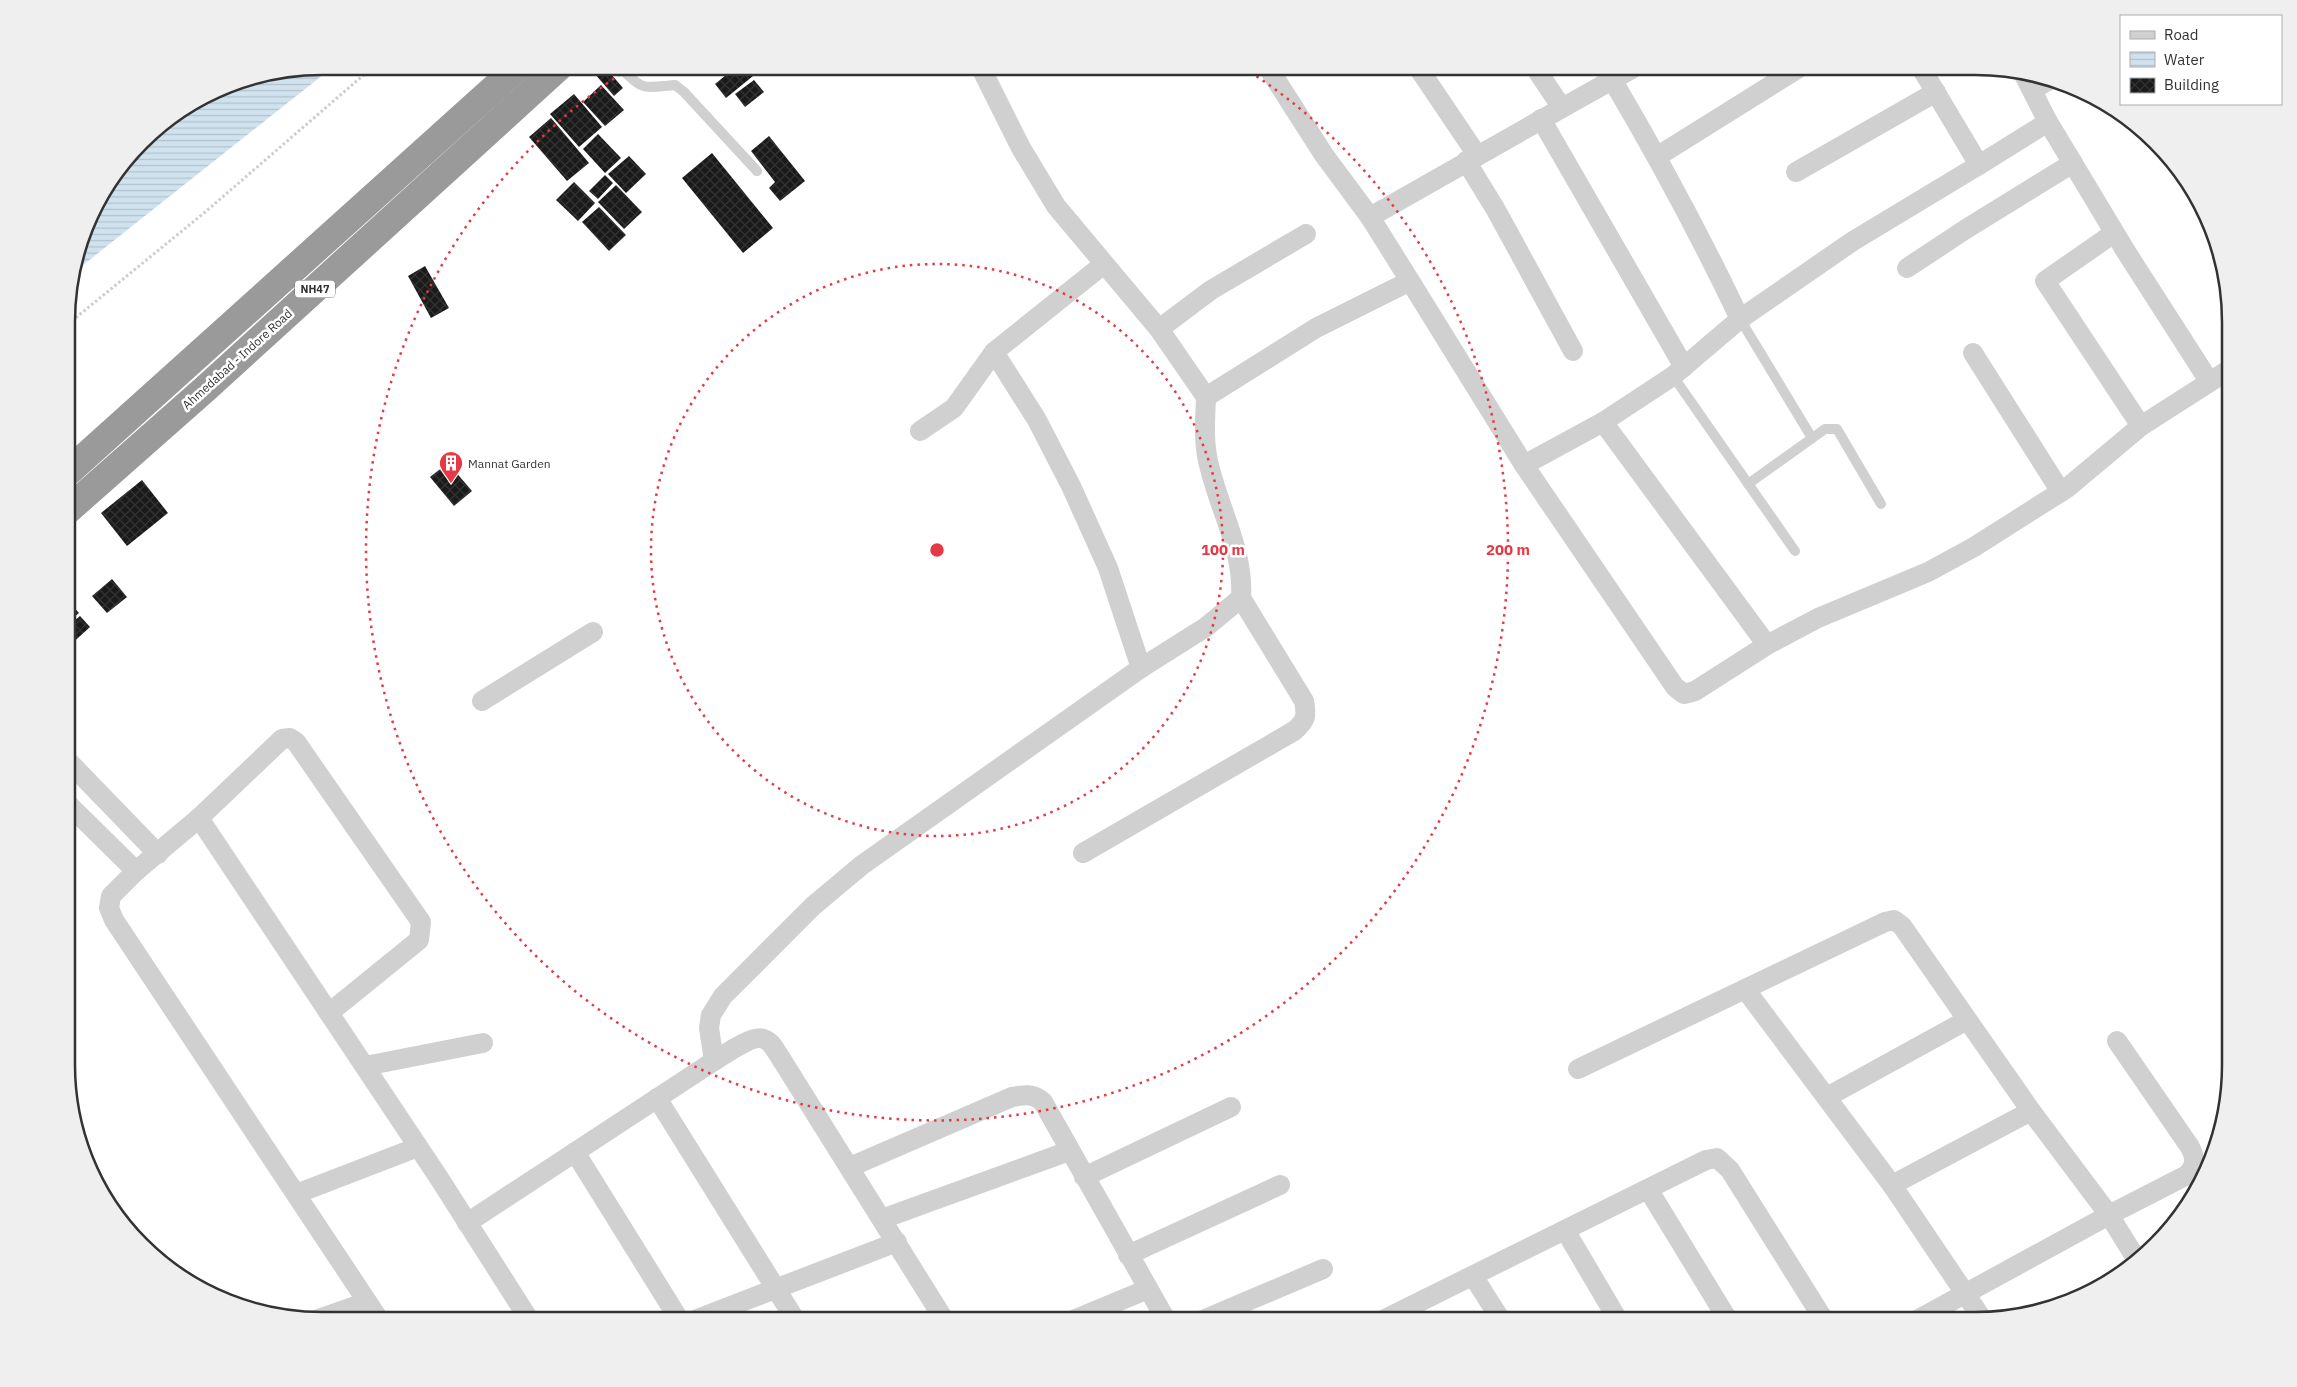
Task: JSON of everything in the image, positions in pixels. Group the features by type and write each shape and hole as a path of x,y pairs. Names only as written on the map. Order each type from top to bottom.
{"highway":[{"name":"NH47","path":"75,466 509,75"},
{"name":"Ahmedabad - Indore Road","path":"75,504 205,389 550,75"}],"street":[{"path":"985,75 1021,148 1056,206 1159,329 1206,397 1204,436 1209,469 1238,558 1242,577 1241,598 1304,701 1307,714 1304,723 1294,731 1083,853"},
{"path":"1273,75 1324,155 1370,217 1524,466 1676,687 1684,694 1696,691 1767,645 1818,618 1928,572 1974,547 2061,492 2141,426 2222,374"},
{"path":"1422,75 1471,158 1496,210 1573,351"},
{"path":"1540,75 1562,108"},
{"path":"1370,217 1471,158 1622,75"},
{"path":"1658,156 1788,75"},
{"path":"1926,75 1980,165"},
{"path":"1612,81 1658,156 1703,242 1740,319"},
{"path":"2027,81 2048,122 2114,233 2209,381"},
{"path":"1796,172 1936,92"},
{"path":"1541,119 1678,371"},
{"path":"1524,466 1603,422 1678,371 1740,319 1853,241 2048,122"},
{"path":"1907,268 2073,163"},
{"path":"2114,233 2045,281 2141,426"},
{"path":"1159,329 1211,290 1306,234"},
{"path":"920,431 954,408 994,352 1104,264"},
{"path":"1206,397 1316,328 1410,281"},
{"path":"994,352 1037,420 1071,486 1108,568 1141,668"},
{"path":"1973,353 2061,492"},
{"path":"1603,422 1767,645"},
{"path":"714,1061 708,1028 711,1015 723,996 813,906 862,865 1141,668 1206,627 1241,598"},
{"path":"482,701 593,632"},
{"path":"328,1013 419,940 422,930 418,916 296,742 290,738 282,739 199,818 136,871 111,896 109,908 114,920 374,1312"},
{"path":"75,768 158,854"},
{"path":"75,811 136,871"},
{"path":"199,818 418,1146 524,1312"},
{"path":"1578,1069 1885,922 1894,920 1902,926 2031,1111 2108,1215 2133,1254"},
{"path":"1745,989 1892,1186 1977,1312"},
{"path":"1826,1098 1968,1020"},
{"path":"467,1223 714,1061 754,1038 763,1038 771,1043 940,1312"},
{"path":"1931,1312 2108,1215 2187,1175 2194,1168 2196,1161 2190,1147 2116,1041"},
{"path":"365,1066 483,1043"},
{"path":"850,1167 1012,1097 1026,1094 1036,1096 1043,1102 1161,1312"},
{"path":"657,1098 791,1312"},
{"path":"1084,1177 1231,1107"},
{"path":"1892,1186 2031,1111"},
{"path":"296,1194 418,1146"},
{"path":"882,1219 1069,1151"},
{"path":"575,1152 674,1312"},
{"path":"1404,1312 1706,1160 1717,1158 1730,1170 1819,1312"},
{"path":"1128,1255 1280,1184"},
{"path":"1648,1189 1723,1312"},
{"path":"1564,1230 1613,1312"},
{"path":"715,1312 897,1242"},
{"path":"1222,1312 1323,1270"},
{"path":"1473,1276 1497,1312"},
{"path":"1096,1312 1148,1289"},
{"path":"339,1312 367,1302"}],"lane":[{"path":"627,75 638,85 646,88 675,86 684,92 757,171"},
{"path":"1740,319 1812,438"},
{"path":"1678,371 1748,484 1795,552"},
{"path":"1748,484 1825,429 1837,429 1881,504"}],"path":[{"path":"75,318 204,213 364,75"}],"water":[{"path":"323,75 81,266 88,243 108,199 136,159 159,136 199,108 243,88 290,77"}],"building":[{"path":"596,75 612,75 623,88 614,96"},
{"path":"726,75 753,76 726,98 715,84"},
{"path":"754,80 764,92 745,107 735,94"},
{"path":"601,85 624,110 605,126 583,102"},
{"path":"574,94 602,127 579,147 550,114"},
{"path":"551,118 589,163 567,181 529,137"},
{"path":"598,134 621,158 605,173 583,149"},
{"path":"769,136 805,181 780,201 769,188 775,182 751,151"},
{"path":"712,153 773,228 743,253 682,178"},
{"path":"629,156 646,174 626,193 608,174"},
{"path":"605,175 613,183 598,199 589,191"},
{"path":"574,182 595,203 578,221 556,200"},
{"path":"616,185 642,212 624,229 598,202"},
{"path":"599,207 626,235 609,251 582,222"},
{"path":"425,266 449,308 431,318 408,276"},
{"name":"Mannat Garden","path":"448,463 472,491 454,506 430,477"},
{"path":"142,480 168,513 127,546 101,513"},
{"path":"112,579 127,597 107,613 92,596"},
{"path":"80,616 90,627 75,641 75,620"}],"place":[{"name":"Mannat Garden","path":"451,484"}]}
